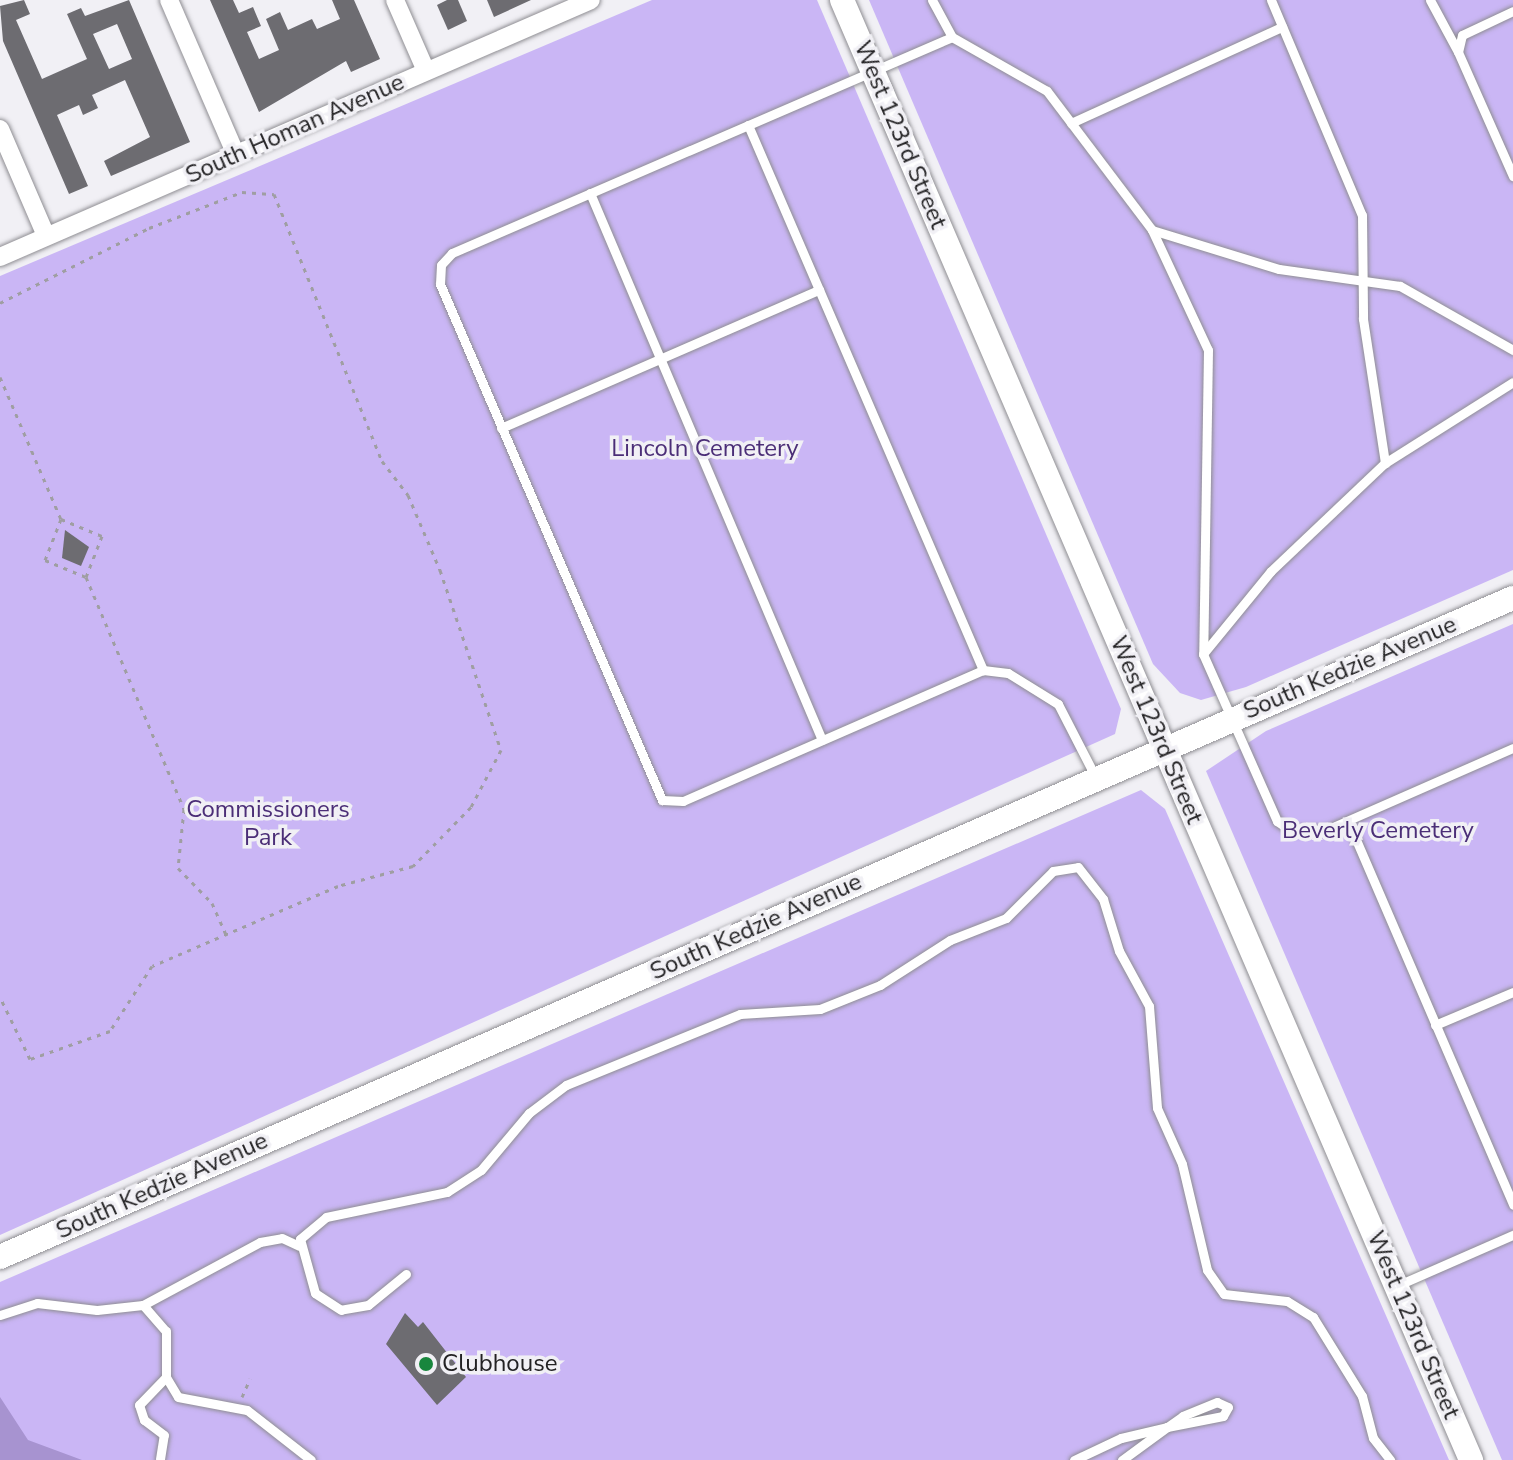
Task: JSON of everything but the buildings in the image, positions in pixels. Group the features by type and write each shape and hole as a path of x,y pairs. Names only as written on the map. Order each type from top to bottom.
{"main road":[{"name":"West 123rd Street","path":"842,0 1471,1460"},
{"name":"South Kedzie Avenue","path":"0,1257 1513,598"}],"street":[{"path":"169,0 236,155"},
{"path":"395,0 426,71"},
{"name":"South Homan Avenue","path":"0,257 591,0"},
{"path":"0,129 46,236"}],"lane":[{"path":"932,0 952,37 1031,78 1071,123 1152,230 1208,350 1203,654 1277,821 1307,833 1348,821 1513,748"},
{"path":"1271,0 1362,215 1363,281 1385,463"},
{"path":"1430,0 1458,52 1513,176"},
{"path":"1458,52 1462,35 1513,11"},
{"path":"1071,123 1282,27"},
{"path":"952,37 452,253 441,265 440,284 662,800 683,801 983,670 1008,673 1058,704 1096,778"},
{"path":"748,125 983,670"},
{"path":"590,193 822,740"},
{"path":"1152,230 1202,251 1421,295 1513,350"},
{"path":"501,428 819,290"},
{"path":"1203,654 1271,571 1385,463 1513,382"},
{"path":"1348,821 1513,1205"},
{"path":"406,1274 368,1305 341,1310 315,1293 299,1246 304,1232 326,1217 388,1200 434,1198 471,1178 529,1113 566,1085 740,1014 820,1009 880,985 950,940 1006,918 1053,871 1078,867 1103,899 1119,951 1149,1006 1157,1108 1182,1164 1207,1270 1224,1294 1287,1301 1313,1317 1362,1396 1373,1438 1390,1460"},
{"path":"1435,1025 1513,992"},
{"path":"1396,1286 1513,1235"},
{"path":"0,1315 37,1303 97,1310 143,1305 169,1296 260,1242 282,1238 299,1246"},
{"path":"169,1296 166,1377 178,1397 237,1408 311,1460"},
{"path":"143,1305 166,1331"},
{"path":"160,1459 164,1435 144,1420 139,1405 166,1377"},
{"path":"1074,1460 1167,1427 1217,1402 1228,1407 1217,1418 1167,1427 1122,1460"}],"path":[{"path":"0,303 149,228 242,192 269,191 382,461 408,495 440,570 456,633 501,742 496,765 456,826 413,866 338,886 152,966 137,980 117,1025 43,1060 25,1054 0,997"},
{"path":"0,377 61,519 102,536 86,577 184,809 178,868 212,903 226,934"},
{"path":"61,519 45,560 86,577"},
{"path":"237,1408 250,1379"}],"green space":[{"path":"652,0 817,0 1121,709 1115,734 0,1235 0,276"},
{"path":"869,0 1513,0 1513,570 1246,687 1201,700 1180,693 1153,664"},
{"name":"Beverly Cemetery","path":"1513,624 1513,1460 1502,1460 1206,771 1266,731"},
{"path":"1141,790 1165,809 1449,1460 0,1460 0,1282"}],"shaded area":[{"path":"0,1397 28,1440 82,1460 0,1460"}],"place":[{"name":"Clubhouse","path":"426,1364"}],"park label":[{"name":"Lincoln Cemetery","path":"705,449"},
{"name":"Commissioners Park","path":"268,824"}]}
